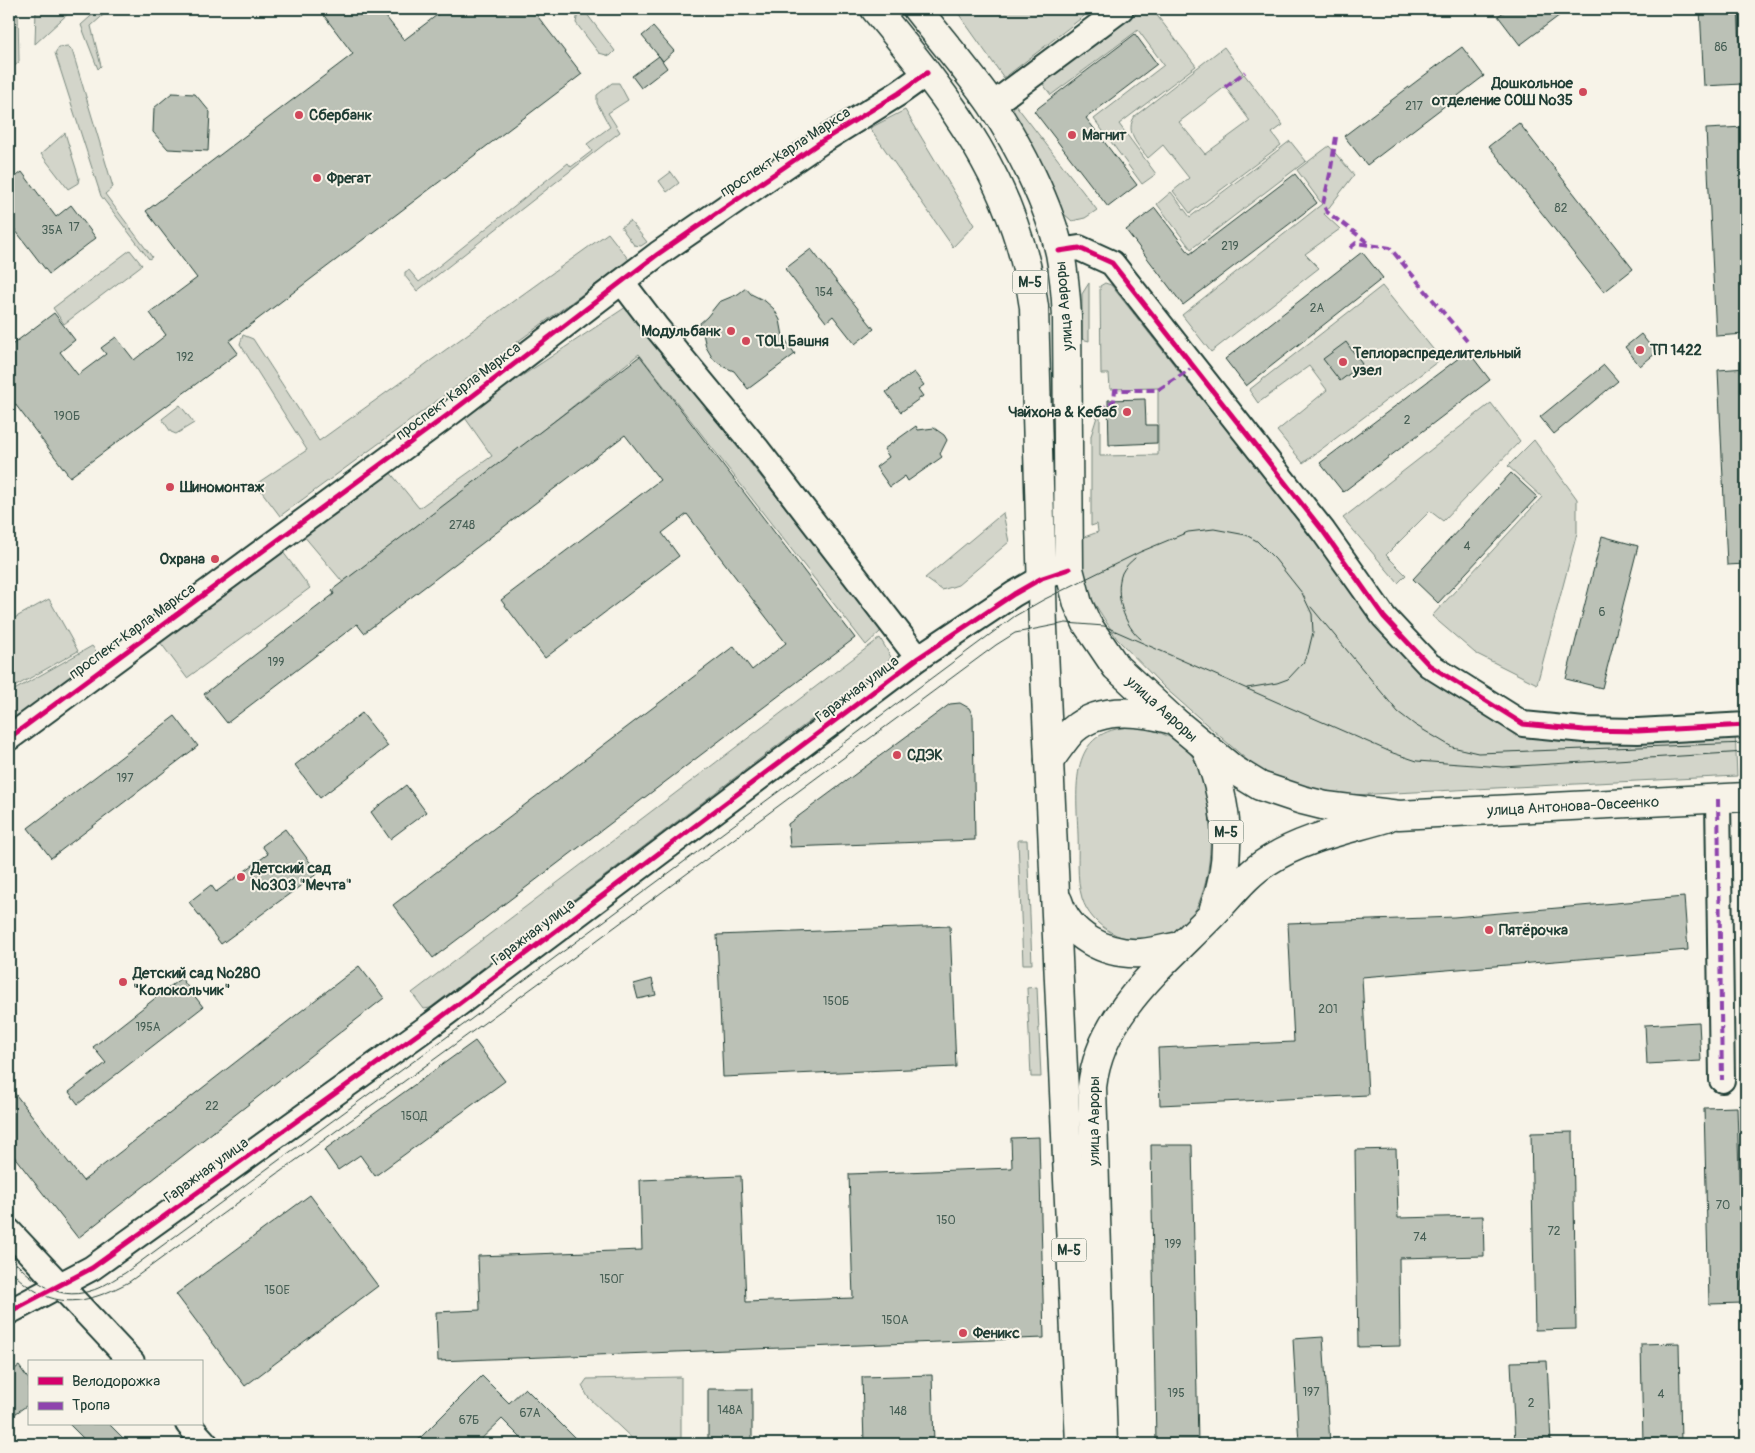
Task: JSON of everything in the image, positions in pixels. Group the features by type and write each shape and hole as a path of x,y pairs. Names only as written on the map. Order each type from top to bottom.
{"main road":[{"name":"улица Авроры","path":"875,9 960,116 1005,198 1020,238 1029,274 1034,307 1042,578 1063,1109 1080,1444"},
{"name":"улица Авроры","path":"917,9 992,105 1023,160 1045,207 1059,251 1065,280 1067,336 1069,569 1087,624 1116,667 1206,748 1223,796 1227,846 1220,893 1211,916 1180,946 1121,1012 1107,1033 1094,1069 1092,1122 1103,1444"},
{"path":"1049,761 1073,730 1103,715 1154,714 1173,720"},
{"name":"улица Антонова-Овсеенко","path":"1206,748 1256,784 1278,793 1326,806 1400,814 1746,797"},
{"name":"улица Антонова-Овсеенко","path":"1211,916 1248,875 1289,849 1400,814"},
{"path":"1056,897 1068,923 1076,932 1100,945 1129,953 1142,953 1180,946"}],"street":[{"path":"992,105 1121,9"},
{"name":"проспект Карла Маркса","path":"9,738 441,420 717,212 927,73"},
{"path":"1059,251 1079,248 1112,263 1323,531 1384,617 1429,665 1523,724 1584,730 1638,731 1746,725"},
{"path":"622,282 657,328 758,450 918,658"},
{"name":"Гаражная улица","path":"9,1312 92,1268 432,1024 918,658 1014,594 1042,578 1069,569"},
{"path":"1718,799 1722,1080"},
{"path":"9,1231 130,1360"},
{"path":"190,1426 206,1444"}],"shaded area":[{"path":"36,9 73,9 35,44"},
{"path":"99,9 110,9 91,26 101,66 98,69 81,25"},
{"path":"583,9 615,51 610,56 599,53 576,23 578,12"},
{"path":"964,9 1093,9 1004,78 958,13"},
{"path":"1126,9 1152,9 1196,66 1119,124 1156,174 1142,184 1094,119 1164,65 1138,30 1051,95 1037,76"},
{"path":"13,13 18,14 19,62 9,71 9,16"},
{"path":"68,46 72,50 113,187 105,194 152,257 149,259 101,196 55,53 59,47"},
{"path":"1224,47 1243,73 1179,122 1205,154 1250,121 1226,88 1244,74 1283,125 1272,133 1281,145 1190,213 1173,191 1189,178 1163,145 1148,158 1134,138 1131,127 1132,122 1135,116"},
{"path":"612,83 619,83 628,100 608,113 620,132 417,291 405,276 405,272 409,270 419,282 568,163 571,167 592,151 587,144 610,127 597,103 597,95"},
{"path":"1015,104 1097,210 1085,218 1072,221 1056,207 1012,112"},
{"path":"905,110 974,225 953,247 870,128"},
{"path":"65,133 79,178 78,183 68,189 41,154"},
{"path":"1290,141 1306,161 1191,249 1157,204 1171,192 1190,217"},
{"path":"1329,146 1354,175 1324,214 1340,229 1305,254 1319,268 1211,352 1182,315 1322,204 1297,170"},
{"path":"671,172 679,183 667,192 659,181"},
{"path":"630,221 647,242 641,246 634,245 621,227"},
{"path":"608,233 629,260 280,516 256,484 307,450 240,344 243,335 253,339 319,441"},
{"path":"130,250 142,265 64,324 53,308"},
{"path":"1089,283 1089,341 1082,339 1082,294"},
{"path":"1105,283 1111,285 1190,385 1193,381 1387,629 1561,734 1735,731 1737,776 1334,796 1263,774 1165,688 1117,639 1093,601 1082,568 1079,539 1098,532 1097,524 1091,526 1091,436 1100,407 1100,456 1158,455 1158,388 1110,389 1109,374 1101,374 1100,286"},
{"path":"1382,286 1441,359 1303,463 1277,431 1327,390 1309,366 1258,403 1249,390"},
{"path":"626,307 881,628 880,632 866,645 639,354 346,586 303,535 389,471 419,508 492,456 463,415"},
{"path":"1491,403 1520,441 1443,521 1430,511 1386,555 1406,575 1398,583 1343,518"},
{"path":"180,405 194,423 176,434 171,432 162,419"},
{"path":"1534,440 1577,499 1577,533 1537,684 1475,653 1432,616 1542,497 1508,466"},
{"path":"1003,513 1009,542 958,585 942,590 925,578"},
{"path":"283,552 310,588 187,678 160,642"},
{"path":"49,599 78,651 9,690 9,621"},
{"path":"880,638 891,657 888,662 430,1008 424,1009 412,993"},
{"path":"92,646 104,661 9,730 9,693"},
{"path":"1140,727 1175,740 1192,756 1201,776 1207,801 1210,831 1209,861 1204,890 1193,914 1177,932 1155,941 1144,942 1122,937 1111,932 1093,918 1082,898 1078,866 1077,795 1081,761 1088,747 1100,736 1117,729"},
{"path":"1018,840 1027,840 1032,964 1023,964"},
{"path":"1037,987 1041,1077 1031,1077 1027,988"},
{"path":"681,1377 681,1444 638,1444 588,1397 582,1386 587,1379"}],"building":[{"name":"Фрегат","path":"319,9 380,9 404,40 445,9 532,9 582,74 229,341 238,353 70,477 9,396 9,347 54,313 75,340 60,352 78,375 106,354 101,348 116,337 134,360 166,335 150,313 197,278 146,211 353,54"},
{"path":"1508,9 1568,9 1520,45 1498,16"},
{"path":"1700,9 1738,9 1742,84 1704,86"},
{"path":"653,27 674,51 663,61 642,36"},
{"path":"1135,34 1157,64 1086,118 1137,185 1108,207 1034,111"},
{"path":"1462,47 1484,76 1367,165 1344,136"},
{"path":"659,56 667,68 641,88 632,76"},
{"path":"172,93 195,94 210,112 208,151 168,149 153,132 154,108"},
{"path":"1519,123 1633,269 1604,292 1489,146"},
{"path":"1744,127 1746,334 1716,336 1706,129"},
{"path":"22,172 56,217 71,205 96,238 49,274 9,222 9,182"},
{"path":"1295,174 1317,203 1183,305 1126,230 1155,208 1190,254"},
{"path":"811,249 874,329 855,344 833,316 826,322 785,269"},
{"path":"1362,252 1383,278 1246,386 1225,359"},
{"name":"ТОЦ Башня","path":"746,288 751,294 765,301 774,309 780,320 783,336 795,354 748,389 734,371 713,359 706,347 699,324 719,302 738,294"},
{"name":"ТП 1422","path":"1641,334 1656,353 1640,366 1625,347"},
{"name":"Теплораспределительный узел","path":"1346,342 1362,364 1340,381 1323,359"},
{"path":"1468,351 1490,380 1343,492 1320,463"},
{"path":"640,356 855,638 433,958 393,905 734,646 752,670 786,643 687,514 662,533 679,556 545,658 501,600 660,480 625,435 364,633 357,624 227,723 204,694 334,594 332,590"},
{"path":"1604,365 1618,381 1554,434 1540,417"},
{"path":"1746,368 1746,564 1727,565 1718,370"},
{"path":"914,372 924,385 918,389 923,396 901,412 886,392"},
{"name":"Чайхона & Кебаб","path":"1145,399 1146,425 1157,425 1157,443 1109,445 1108,400"},
{"path":"916,426 918,430 934,428 944,435 947,440 940,454 942,457 908,481 905,476 890,487 876,467 889,457 884,449"},
{"path":"1511,473 1537,497 1438,603 1413,579"},
{"path":"1602,536 1638,546 1602,688 1566,679"},
{"path":"960,703 969,708 973,716 975,840 790,847 788,824 950,704"},
{"path":"362,713 388,746 320,798 295,765"},
{"path":"175,716 198,746 51,858 28,828"},
{"path":"406,785 426,812 390,839 371,812"},
{"path":"285,829 318,873 221,944 189,902 211,885 216,892 268,854 262,846"},
{"path":"1684,897 1688,950 1362,977 1368,1095 1160,1105 1158,1048 1294,1042 1288,923 1454,917"},
{"path":"950,926 956,1067 723,1077 717,935"},
{"path":"359,966 384,998 78,1238 9,1150 9,1086 83,1181"},
{"path":"181,978 203,1007 78,1104 69,1092 106,1063 93,1047"},
{"path":"652,979 656,995 638,999 634,984"},
{"path":"1699,1022 1701,1061 1647,1064 1645,1025"},
{"path":"475,1041 505,1081 375,1176 360,1155 338,1170 324,1150"},
{"path":"1737,1107 1743,1303 1709,1304 1704,1108"},
{"path":"1573,1132 1576,1329 1535,1330 1531,1133"},
{"path":"1039,1137 1044,1338 438,1361 436,1312 480,1310 478,1256 642,1250 640,1180 741,1176 746,1302 853,1298 849,1174 1012,1168 1011,1138"},
{"path":"1151,1145 1192,1145 1198,1444 1156,1444"},
{"path":"1396,1149 1398,1218 1483,1216 1484,1256 1399,1258 1400,1346 1358,1347 1355,1150"},
{"path":"310,1195 378,1286 245,1386 176,1294"},
{"path":"1323,1337 1330,1444 1299,1444 1293,1339"},
{"path":"1679,1343 1681,1444 1643,1444 1641,1344"},
{"path":"1547,1361 1551,1444 1515,1444 1511,1362"},
{"path":"19,1366 28,1379 28,1405 9,1418 9,1373"},
{"path":"932,1375 934,1444 864,1444 862,1377"},
{"path":"482,1376 509,1403 525,1388 581,1444 527,1444 502,1419 476,1444 414,1444"},
{"path":"708,1389 752,1389 752,1444 708,1444"},
{"path":"71,1426 111,1426 129,1444 89,1444"}],"tram line":[{"path":"9,1256 35,1280 55,1291 66,1293 78,1294 94,1290 125,1273 549,962 1015,616 1140,552 1188,532 1214,529 1246,535 1257,541 1275,559 1302,593 1312,614 1313,632 1308,653 1303,663 1288,679 1277,683 1247,688"},
{"path":"1135,558 1122,573 1119,590 1125,618 1141,639"},
{"path":"1311,607 1398,712 1415,725 1452,747 1478,753 1746,743"},
{"path":"9,1269 37,1292 65,1301 95,1297 129,1282 554,972 996,645 1015,633 1066,623 1104,626 1393,753 1417,761 1503,767 1746,752"}],"marked path":[{"path":"1225,87 1245,72"},
{"path":"1336,137 1323,204 1327,212 1370,244"},
{"path":"1350,248 1356,243 1390,248 1467,341"},
{"path":"1099,410 1114,401 1115,390 1158,390 1195,366"},
{"path":"1718,799 1722,1080"}],"cycle path":[{"path":"9,738 449,414 658,254 822,141 899,93 927,73"},
{"path":"1059,251 1079,248 1112,263 1323,531 1384,617 1429,665 1523,724 1584,730 1638,731 1746,725"},
{"path":"9,1312 92,1268 432,1024 918,658 1014,594 1042,578 1069,569"}],"place":[{"name":"Дошкольное отделение СОШ №35","path":"1583,92"},
{"name":"Сбербанк","path":"299,115"},
{"name":"Магнит","path":"1072,135"},
{"name":"Фрегат","path":"317,178"},
{"name":"Модульбанк","path":"731,331"},
{"name":"ТОЦ Башня","path":"746,341"},
{"name":"ТП 1422","path":"1640,350"},
{"name":"Теплораспределительный узел","path":"1343,362"},
{"name":"Чайхона & Кебаб","path":"1127,412"},
{"name":"Шиномонтаж","path":"170,487"},
{"name":"Охрана","path":"215,559"},
{"name":"СДЭК","path":"897,755"},
{"name":"Детский сад №303 \"Мечта\"","path":"241,877"},
{"name":"Пятёрочка","path":"1489,930"},
{"name":"Детский сад №280 \"Колокольчик\"","path":"123,982"},
{"name":"Феникс","path":"963,1333"}]}
